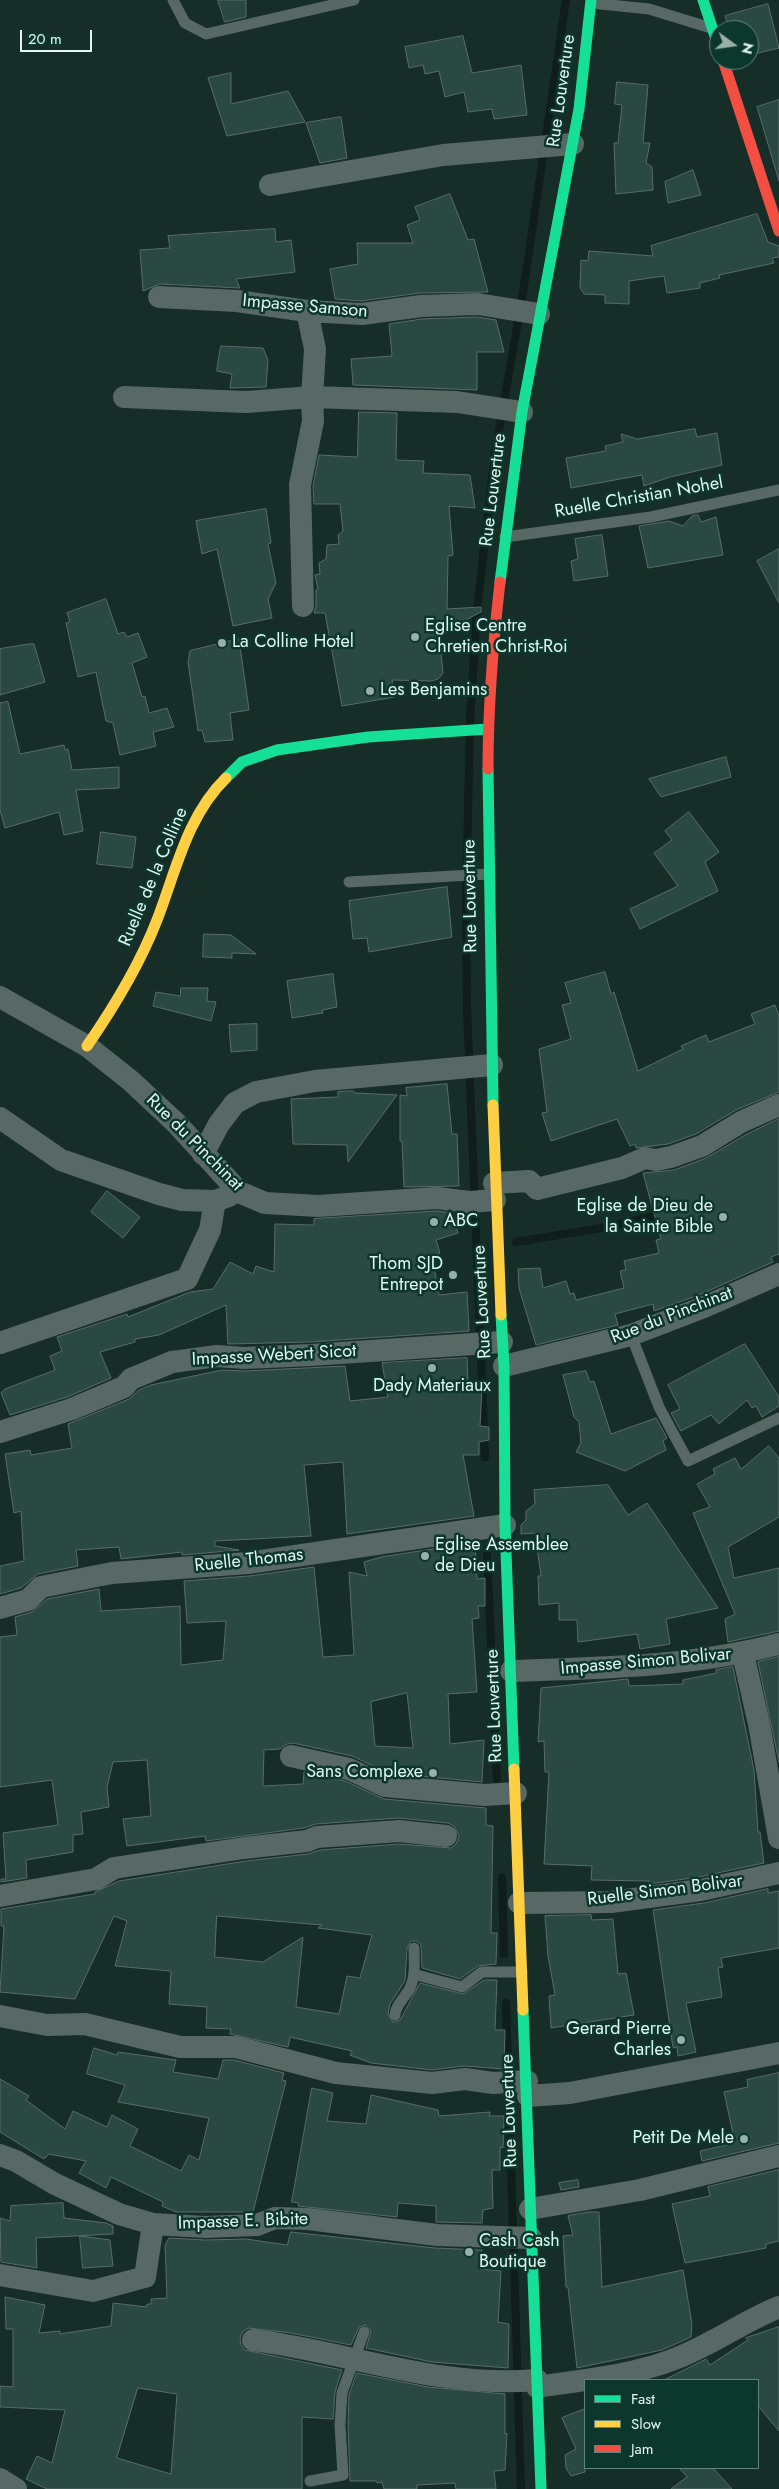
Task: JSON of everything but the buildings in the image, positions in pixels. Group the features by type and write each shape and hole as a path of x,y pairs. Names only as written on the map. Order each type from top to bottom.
{"main road":[{"path":"703,0 710,20"},
{"name":"Rue Louverture","path":"541,2489 527,2382 519,2238 530,2209 518,2086 522,1972 505,1525 504,1366 488,1343 484,1197 476,1066 488,874 488,729 494,635 505,538 509,410 556,145 579,109 591,2"},
{"path":"726,70 779,231"},
{"name":"Ruelle de la Colline","path":"87,1046 113,1009 157,920 184,842 213,790 242,762 286,748 368,737 488,729"}],"street":[{"path":"270,185 442,155 556,145"},
{"name":"Impasse Samson","path":"159,297 237,301 307,311 362,314 421,306 478,304 527,312"},
{"path":"304,606 300,485 312,421 315,349 307,311"},
{"path":"124,397 246,402 312,398 457,402 509,410"},
{"name":"Rue du Pinchinat","path":"0,997 87,1046 132,1080 239,1192 265,1203 318,1206 437,1198 484,1197 529,1181 538,1189 622,1168 645,1158 656,1160 671,1157 702,1146 740,1122 779,1105"},
{"path":"203,1154 219,1124 235,1103 256,1092 315,1081 476,1066"},
{"path":"0,1118 61,1160 159,1194 182,1200 216,1201 239,1192"},
{"path":"0,1343 187,1279 210,1230 216,1201"},
{"name":"Rue du Pinchinat","path":"504,1366 631,1335 704,1308 779,1274"},
{"name":"Impasse Webert Sicot","path":"0,1432 72,1409 124,1387 131,1379 172,1362 217,1356 244,1358 311,1355 488,1343"},
{"name":"Ruelle Thomas","path":"0,1608 28,1600 41,1587 112,1573 248,1563 505,1525"},
{"name":"Impasse Simon Bolivar","path":"511,1671 626,1668 743,1654 779,1644"},
{"path":"743,1654 759,1724 779,1838"},
{"path":"292,1756 349,1769 384,1786 486,1796 516,1793"},
{"path":"0,1896 96,1879 114,1868 244,1848 306,1841 317,1837 399,1831 446,1836"},
{"name":"Ruelle Simon Bolivar","path":"519,1903 611,1902 701,1890 779,1873"},
{"path":"0,2016 47,2025 85,2024 180,2047 236,2047 336,2073 432,2083 465,2079 570,2093 779,2053"},
{"name":"Impasse E. Bibite","path":"0,2155 16,2161 55,2184 119,2214 153,2224 205,2227 257,2225 275,2218 308,2219 437,2235 519,2238"},
{"path":"530,2209 640,2190 779,2156"},
{"path":"0,2275 93,2291 145,2278 153,2224"},
{"path":"253,2340 422,2374 475,2381 527,2382 651,2367 719,2338 764,2313 779,2307"},
{"path":"0,2479 16,2489"}],"lane":[{"path":"173,0 185,23 206,34 354,0"},
{"path":"591,2 649,9 709,28"},
{"name":"Ruelle Christian Nohel","path":"505,538 651,517 779,490"},
{"path":"349,882 488,874"},
{"path":"631,1335 659,1407 688,1461 779,1418"},
{"path":"395,2015 396,2008 411,1988 414,1976 414,1948"},
{"path":"414,1976 417,1975 462,1987 482,1972 522,1972"},
{"path":"310,2481 343,2475 340,2405 342,2393 364,2332"}],"waterway":[{"path":"485,1457 467,1008 466,903 470,720 477,610 495,453 523,293 566,0"},
{"path":"516,1242 607,1227 664,1214"},
{"path":"487,1555 497,1779"},
{"path":"502,1877 504,1954"},
{"path":"506,2003 521,2489"}],"traffic: fast":[{"path":"500,582 522,412 579,109 591,0"},
{"path":"703,0 710,20"},
{"path":"226,778 242,762 277,750 368,737 488,729"},
{"path":"488,769 493,1105"},
{"path":"501,1315 504,1366 505,1525 514,1769"},
{"path":"523,2010 541,2489"}],"traffic: slow":[{"path":"87,1046 117,1001 143,953 184,845 201,809 226,778"},
{"path":"493,1105 501,1315"},
{"path":"514,1769 523,2010"}],"traffic: jam":[{"path":"726,70 779,231"},
{"path":"488,769 491,675 500,582"}],"place":[{"name":"Eglise Centre Chretien Christ-Roi","path":"415,637"},
{"name":"La Colline Hotel","path":"222,643"},
{"name":"Les Benjamins","path":"370,691"},
{"name":"Eglise de Dieu de la Sainte Bible","path":"723,1217"},
{"name":"ABC","path":"434,1222"},
{"name":"Thom SJD Entrepot","path":"453,1275"},
{"name":"Dady Materiaux","path":"432,1368"},
{"name":"Eglise Assemblee de Dieu","path":"425,1556"},
{"name":"Sans Complexe","path":"433,1773"},
{"name":"Gerard Pierre Charles","path":"681,2040"},
{"name":"Petit De Mele","path":"744,2139"},
{"name":"Cash Cash Boutique","path":"469,2252"}]}
